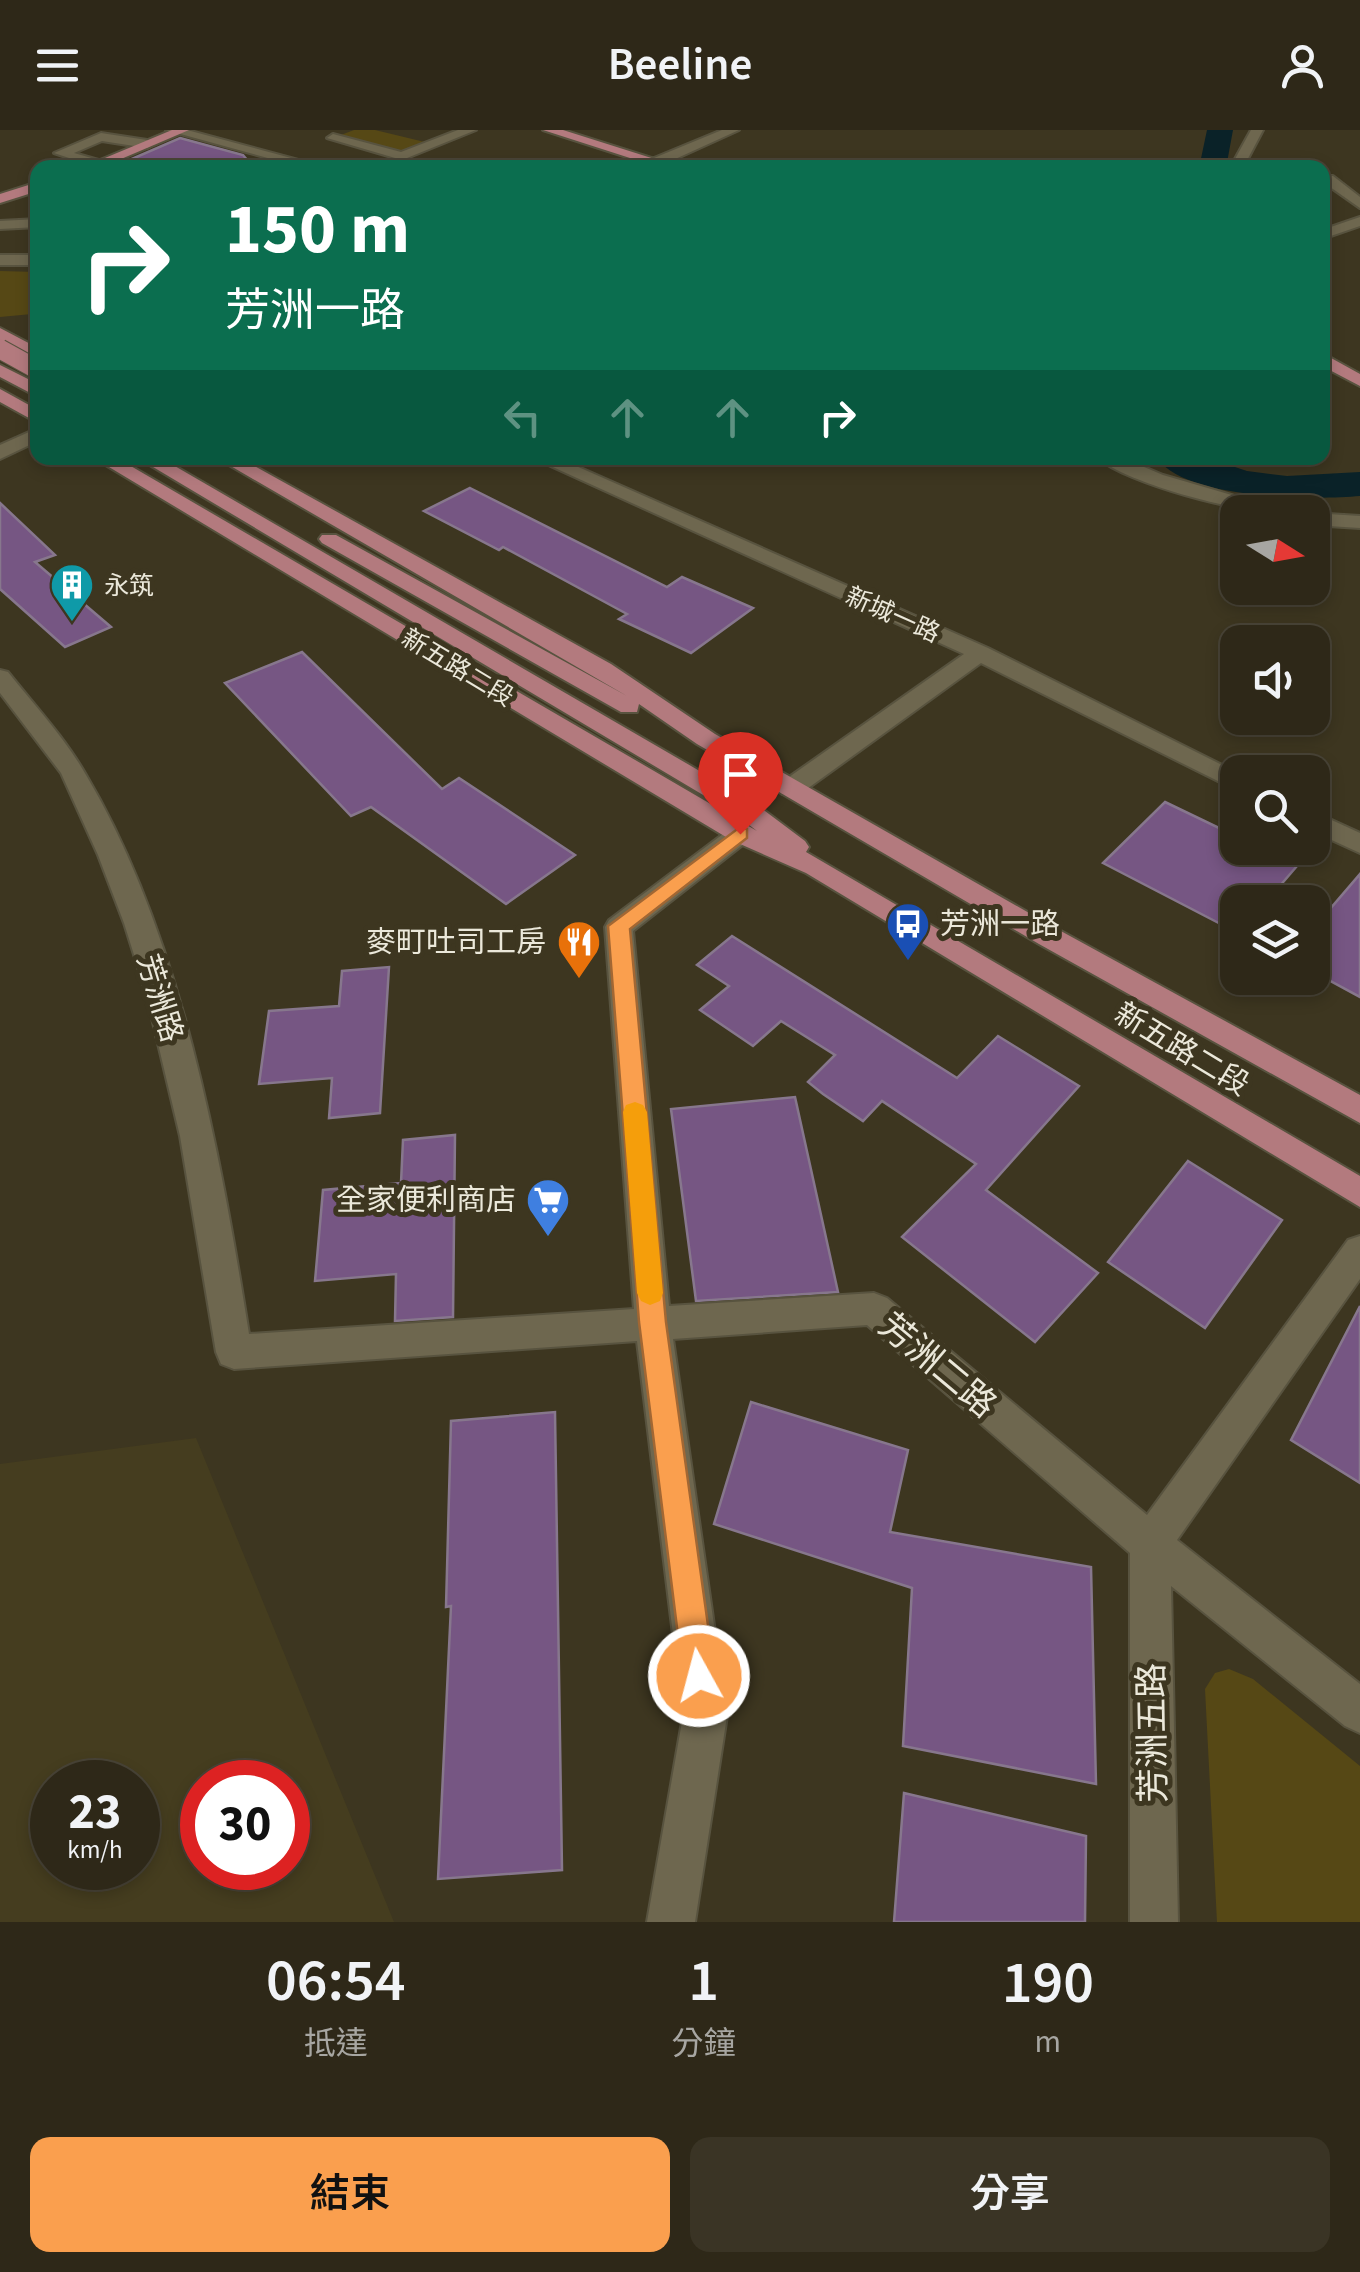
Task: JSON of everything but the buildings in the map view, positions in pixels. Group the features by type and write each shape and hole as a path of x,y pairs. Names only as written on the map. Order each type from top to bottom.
{"main road":[{"path":"107,160 178,130"},
{"path":"549,130 650,160"},
{"path":"0,199 30,189"},
{"path":"0,334 30,351"},
{"path":"0,348 30,365"},
{"path":"0,356 30,355"},
{"path":"1330,363 1360,381"},
{"path":"0,370 30,387"},
{"path":"0,394 30,413"},
{"name":"新五路二段","path":"116,465 740,834 816,866 1360,1193"},
{"name":"新五路二段","path":"161,465 431,611 624,706 706,740"},
{"name":"新五路二段","path":"198,465 769,823 816,866"},
{"name":"新五路二段","path":"240,465 604,669 706,740 1360,1110"}],"street":[{"path":"178,130 292,160"},
{"path":"354,130 333,138 402,156 470,130"},
{"path":"662,160 733,130"},
{"path":"1241,160 1258,130"},
{"path":"78,160 61,153 101,137 147,144"},
{"path":"413,139 432,144"},
{"path":"1330,180 1360,204"},
{"path":"1330,233 1360,221"},
{"path":"0,225 30,223"},
{"path":"0,260 30,260"},
{"path":"0,453 30,437"},
{"name":"新城一路","path":"559,465 980,653 1220,774"},
{"path":"1126,465 1220,500"},
{"path":"1330,521 1360,522"},
{"path":"792,788 980,653"},
{"name":"芳洲路","path":"0,677 80,784 132,907 185,1082 214,1218 234,1352"},
{"path":"1330,829 1360,844"},
{"path":"670,1922 704,1716 652,1322 619,926 740,834"},
{"path":"1150,1544 1360,1251"},
{"name":"芳洲二路","path":"234,1352 874,1309 1150,1544 1360,1710"},
{"name":"芳洲五路","path":"1150,1544 1154,1922"}],"shaded area":[{"path":"354,130 375,130 433,144 402,156 333,138"},
{"path":"0,271 30,272 30,314 0,317"},
{"path":"196,1438 394,1922 0,1922 0,1464"},
{"path":"1229,1669 1253,1679 1360,1766 1360,1922 1217,1922 1205,1689 1215,1673"}],"waterway":[{"path":"1214,160 1220,130"},
{"path":"1193,465 1266,486 1360,484"}],"slow traffic":[{"path":"635,1112 650,1293"}],"place":[{"name":"永筑","path":"72,623"},
{"name":"芳洲一路","path":"908,962"},
{"name":"麥町吐司工房","path":"579,980"},
{"name":"全家便利商店","path":"548,1238"}],"route":[{"path":"699,1676 652,1322 619,926 740,834"}]}
